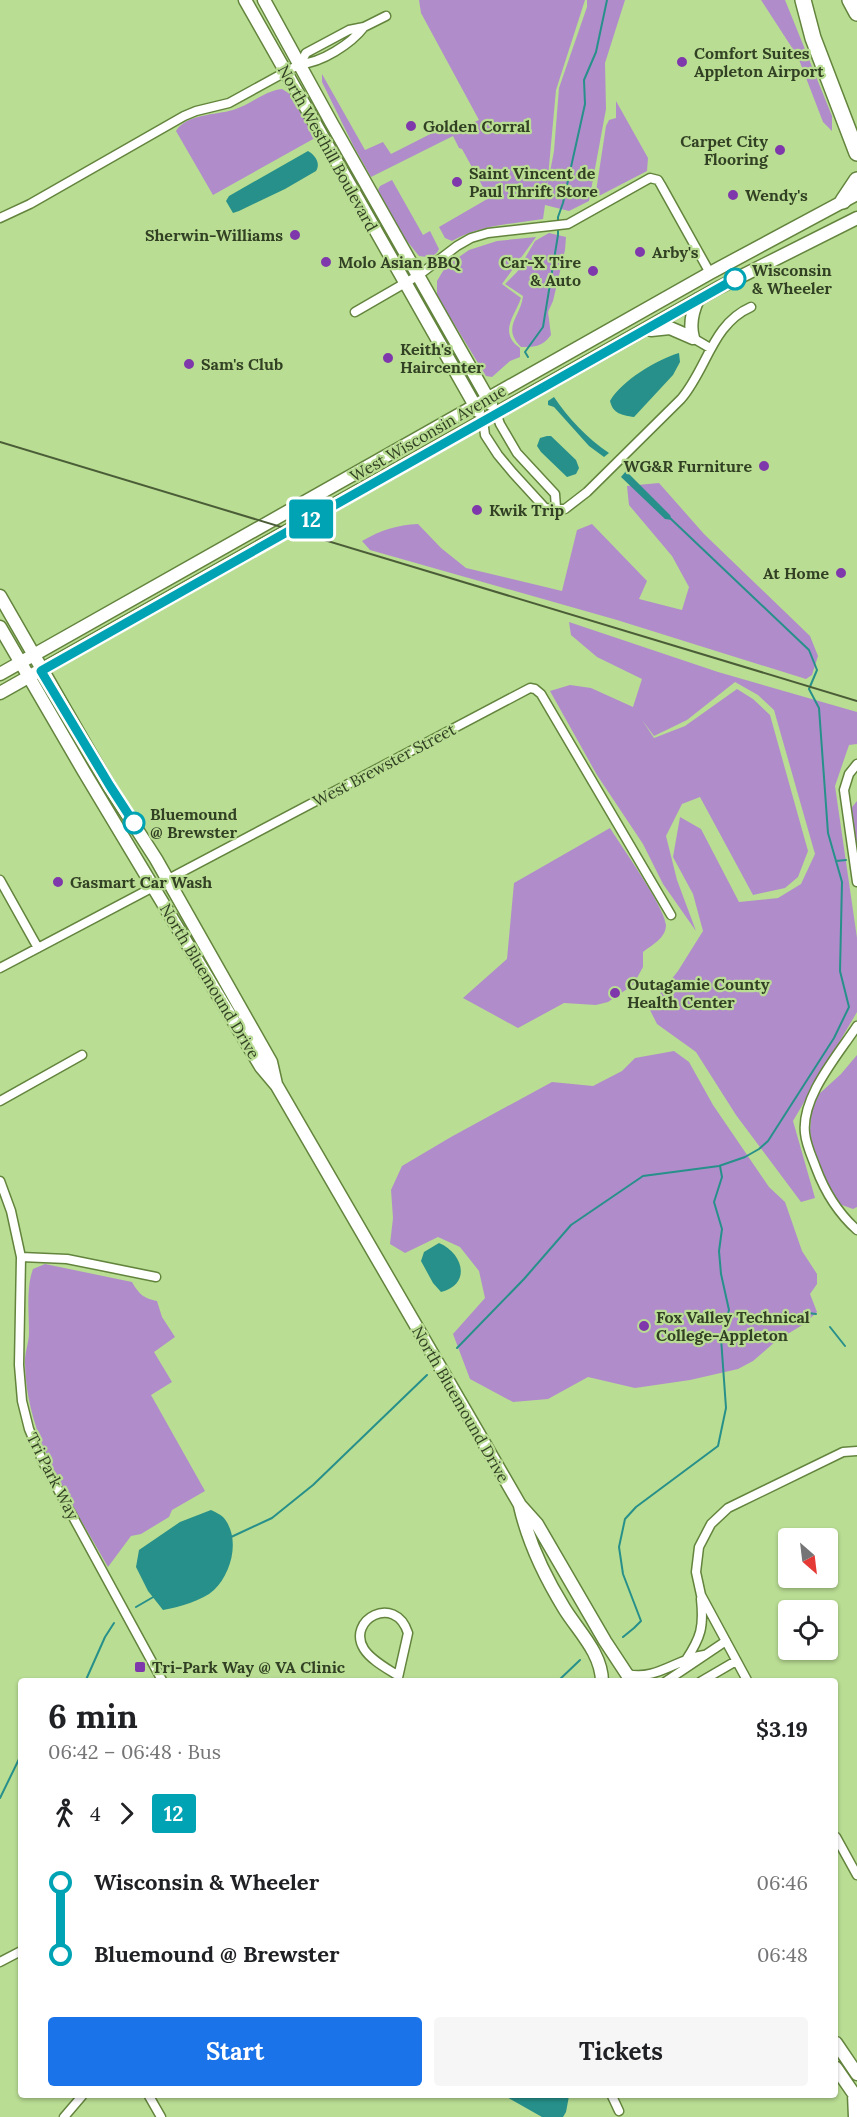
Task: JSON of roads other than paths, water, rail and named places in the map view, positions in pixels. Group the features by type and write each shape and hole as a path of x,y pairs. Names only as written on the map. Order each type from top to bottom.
{"highway":[{"path":"803,0 813,38 857,153"},
{"path":"850,0 857,13"},
{"path":"808,15 820,35 857,133"},
{"path":"850,197 857,180"}],"main road":[{"name":"North Westhill Boulevard","path":"245,0 483,420"},
{"name":"North Westhill Boulevard","path":"264,0 496,413"},
{"name":"West Wisconsin Avenue","path":"0,674 710,273 850,197"},
{"name":"West Wisconsin Avenue","path":"0,693 698,299 857,218"},
{"path":"693,338 690,330 698,299"},
{"path":"630,337 653,329 666,328 693,338"},
{"name":"North Bluemound Drive","path":"0,596 41,671 167,879 271,1062 277,1086"},
{"name":"North Bluemound Drive","path":"0,627 261,1067 277,1086 520,1505 537,1524 629,1678"},
{"name":"North Bluemound Drive","path":"520,1505 525,1530 564,1608 596,1657 602,1678"},
{"path":"838,2046 857,2074"},
{"path":"838,2071 854,2094 855,2117"}],"street":[{"path":"0,218 30,204 196,111 229,103 285,71 300,64 311,64 354,40 364,27 386,15"},
{"path":"355,312 419,275 471,238 488,233 568,224 647,179 654,178 661,184 710,273"},
{"path":"483,420 485,435 513,474 546,508 565,509 667,414 691,387 710,348 728,323 742,311 751,307"},
{"path":"693,338 710,348"},
{"path":"496,413 517,453 555,494 556,508"},
{"name":"West Brewster Street","path":"0,968 523,692 536,689 671,915"},
{"path":"857,764 849,774 844,790 857,882"},
{"path":"0,880 38,948"},
{"path":"857,1026 816,1089 809,1104 805,1125 807,1144 824,1187 837,1208 857,1230"},
{"path":"0,1101 82,1055"},
{"name":"Tri Park Way","path":"0,1181 11,1211 21,1257 19,1372 22,1401 29,1429 43,1462 161,1678"},
{"path":"21,1257 44,1256 67,1259 156,1277"},
{"path":"686,1660 698,1642 702,1629 701,1596 696,1572 699,1547 711,1524 738,1502 843,1452 857,1451"},
{"path":"701,1596 746,1678"},
{"path":"393,1613 404,1622 406,1627 408,1633 397,1678 375,1661 362,1647 360,1638 362,1626 375,1614 393,1613"},
{"path":"671,1678 726,1641"},
{"path":"629,1678 656,1674 693,1656 704,1655"},
{"path":"707,1678 736,1661"},
{"path":"838,1841 857,1875"},
{"path":"0,1962 18,1953"},
{"path":"64,2117 80,2098"},
{"path":"150,2098 161,2117"},
{"path":"613,2098 619,2111"}],"water":[{"path":"308,151 317,160 316,171 285,189 233,213 226,201 229,196"},
{"path":"679,353 680,362 673,375 634,417 613,409 610,401 622,386 661,360"},
{"path":"554,397 578,427 609,453 604,457 589,446 554,407 548,405 548,401"},
{"path":"551,436 576,460 579,468 576,474 567,477 541,452 537,446 540,438"},
{"path":"626,471 670,515 672,520 665,519 621,477"},
{"path":"439,1243 454,1254 461,1268 457,1282 451,1288 441,1292 433,1283 421,1261 424,1252"},
{"path":"211,1510 223,1517 232,1534 232,1555 226,1574 214,1590 203,1597 163,1610 148,1591 136,1567 139,1550 180,1522"},
{"path":"509,2098 569,2098 563,2117 542,2117"}],"waterway":[{"path":"528,357 525,352 543,327 558,235 558,217 585,104 584,80 596,52 607,0"},
{"path":"457,1348 524,1279 571,1225 643,1176 719,1166 745,1157 759,1149 768,1141 834,1038 849,1007 840,971 842,882 828,833 819,708 809,689 817,670 809,650 671,519"},
{"path":"836,861 846,860"},
{"path":"623,1637 641,1621 623,1574 619,1547 625,1519 636,1507 718,1446 726,1408 721,1338 729,1310 721,1274 719,1251 722,1229 714,1202 722,1177 720,1166"},
{"path":"808,1313 816,1314"},
{"path":"830,1327 845,1346"},
{"path":"229,1538 272,1518 313,1485 427,1375"},
{"path":"136,1607 155,1596"},
{"path":"87,1678 105,1637 114,1623"},
{"path":"561,1678 580,1660"},
{"path":"0,1798 18,1761"}],"railway":[{"path":"0,442 857,701"}],"place":[{"name":"Comfort Suites Appleton Airport","path":"682,62"},
{"name":"Golden Corral","path":"411,126"},
{"name":"Carpet City Flooring","path":"780,150"},
{"name":"Saint Vincent de Paul Thrift Store","path":"457,182"},
{"name":"Wendy's","path":"733,195"},
{"name":"Sherwin-Williams","path":"295,235"},
{"name":"Arby's","path":"640,252"},
{"name":"Molo Asian BBQ","path":"326,262"},
{"name":"Car-X Tire & Auto","path":"593,271"},
{"name":"Wisconsin & Wheeler","path":"735,279"},
{"name":"Keith's Haircenter","path":"388,358"},
{"name":"Sam's Club","path":"189,364"},
{"name":"WG&R Furniture","path":"764,466"},
{"name":"Kwik Trip","path":"477,510"},
{"name":"At Home","path":"841,573"},
{"name":"Bluemound @ Brewster","path":"134,823"},
{"name":"Gasmart Car Wash","path":"58,882"},
{"name":"Outagamie County Health Center","path":"615,993"},
{"name":"Fox Valley Technical College-Appleton","path":"644,1326"},
{"name":"Tri-Park Way @ VA Clinic","path":"140,1667"}]}
